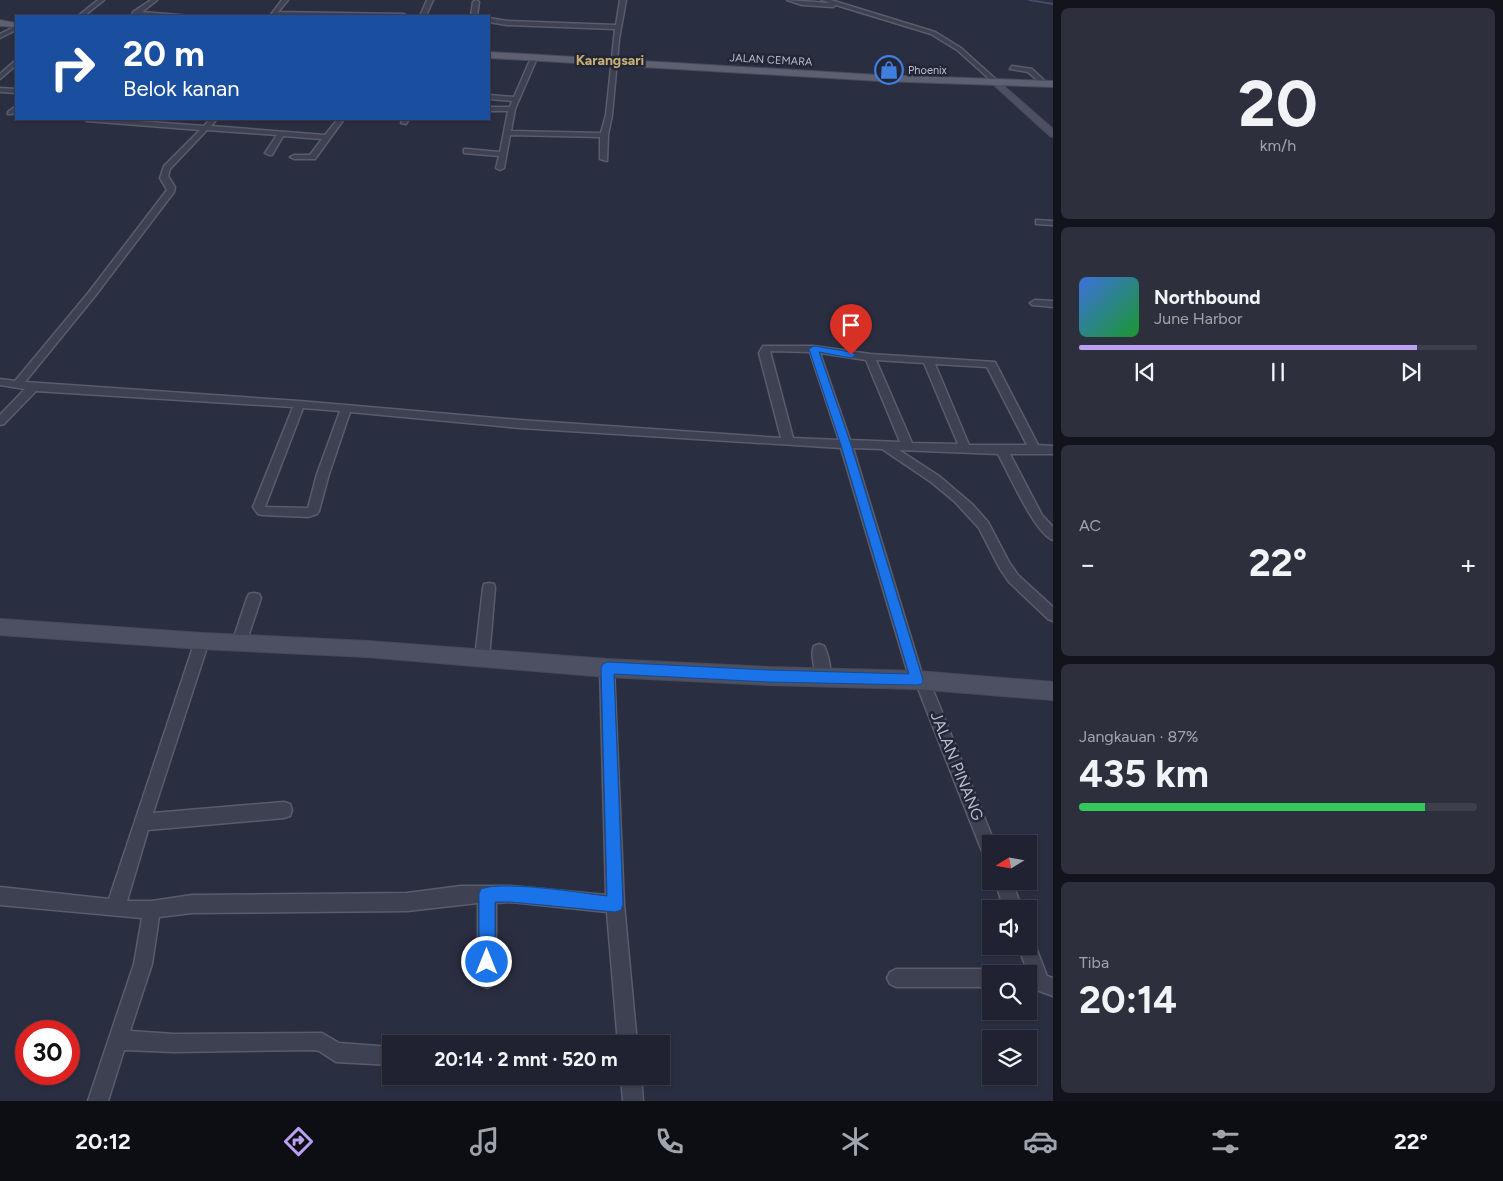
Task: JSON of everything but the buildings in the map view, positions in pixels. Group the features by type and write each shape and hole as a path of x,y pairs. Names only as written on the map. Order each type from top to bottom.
{"main road":[{"path":"0,23 15,26"},
{"name":"JALAN CEMARA","path":"490,56 861,77 1049,84"},
{"path":"997,83 1053,134"},
{"path":"1,629 368,649 607,668 920,680 1053,691"}],"street":[{"path":"82,15 101,0"},
{"path":"133,15 154,0"},
{"path":"274,15 285,0"},
{"path":"423,15 430,0"},
{"path":"604,159 604,135 609,115 618,27 623,0"},
{"path":"790,0 802,3 840,5"},
{"path":"825,0 934,32 958,49 997,83"},
{"path":"474,15 476,2"},
{"path":"490,20 507,23 618,27"},
{"path":"0,36 15,27"},
{"path":"500,168 512,109 534,58"},
{"path":"0,77 15,63"},
{"path":"1012,68 1030,70 1049,84"},
{"path":"0,90 15,91"},
{"path":"490,97 516,99"},
{"path":"490,109 512,109"},
{"path":"99,120 204,129 261,130 281,134 328,136"},
{"path":"18,384 92,294 171,190 163,176 176,156 213,120"},
{"path":"294,157 312,157 340,120"},
{"path":"507,133 604,135"},
{"path":"269,153 281,134"},
{"path":"467,152 502,154"},
{"path":"1039,222 1053,222"},
{"path":"1034,303 1053,304"},
{"path":"788,442 764,349 774,347 814,349 870,357 991,364 1034,449"},
{"name":"JALAN PINANG","path":"814,349 920,680 984,835"},
{"path":"870,357 908,447"},
{"path":"928,360 965,448"},
{"path":"0,382 33,387 299,404 520,424 788,442 1002,450 1053,450"},
{"path":"0,420 33,387"},
{"path":"299,404 259,507 262,511 308,513 313,511 323,474 346,408"},
{"path":"885,446 956,496 968,507 987,530 1008,571 1027,594 1053,614"},
{"path":"1002,450 1038,518 1053,535"},
{"path":"482,658 489,588"},
{"path":"239,643 254,598"},
{"path":"121,909 118,905 118,896 144,822 202,641"},
{"path":"819,650 824,677"},
{"path":"607,668 615,904 627,1035"},
{"path":"144,822 284,810"},
{"path":"0,896 121,909 152,910 192,904 407,902 461,895 487,894 511,894 615,904"},
{"path":"487,894 487,979"},
{"path":"98,1101 143,964 152,910"},
{"path":"1029,955 1040,984"},
{"path":"896,978 982,978"},
{"path":"118,1040 174,1043 314,1041 322,1042 336,1052 382,1055"},
{"path":"632,1085 633,1101"}],"waterway":[{"path":"1029,0 1053,4"}],"place":[{"name":"Phoenix","path":"889,70"}],"district":[{"name":"Karangsari","path":"610,60"}],"route":[{"path":"487,962 487,894 511,894 615,904 607,668 769,676 917,680 846,445 814,349 851,355"}]}
